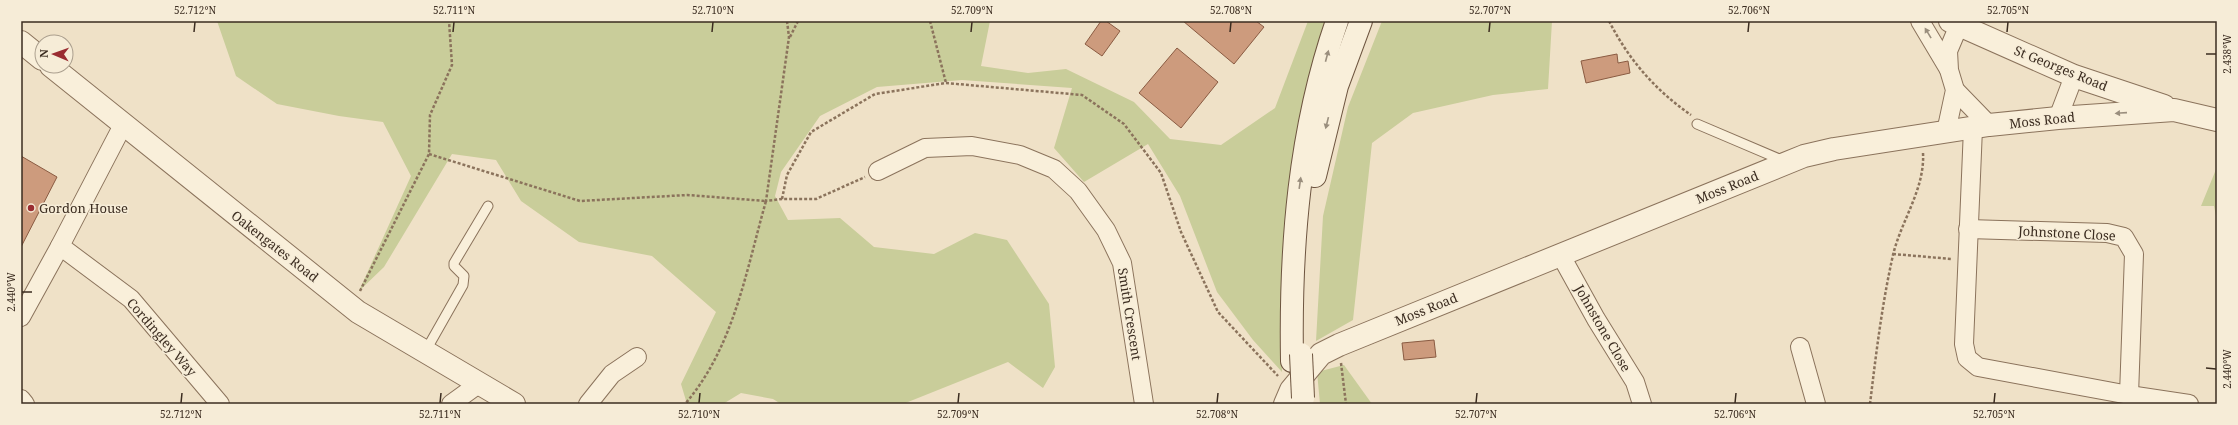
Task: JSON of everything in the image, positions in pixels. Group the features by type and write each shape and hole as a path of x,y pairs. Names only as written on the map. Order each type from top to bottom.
{"street":[{"path":"1297,358 1292,269 1299,184 1311,116 1337,21"},
{"path":"1295,400 1305,250 1317,169 1337,86 1361,21"},
{"path":"1920,21 1949,70"},
{"path":"1955,23 1948,52 1949,70 1955,90 1981,127 1968,230 1964,344 1966,358 1978,367 2129,395 2189,404"},
{"name":"St Georges Road","path":"1955,23 2074,76 2174,110"},
{"path":"21,42 34,53"},
{"name":"Oakengates Road","path":"61,74 122,125 352,307 514,404"},
{"path":"2058,118 2074,76"},
{"path":"1946,132 1955,90"},
{"name":"Moss Road","path":"1295,400 1321,354 1338,345 1804,156 1834,149 1922,137 1946,132 2058,118 2174,110 2217,120"},
{"path":"21,317 60,246 122,125"},
{"name":"Smith Crescent","path":"878,171 925,148 964,146 1020,155 1054,169 1078,191 1106,230 1122,263 1144,404"},
{"name":"Johnstone Close","path":"1968,230 2107,233 2124,236 2134,254 2129,395"},
{"name":"Cordingley Way","path":"60,246 131,299 220,404"},
{"name":"Johnstone Close","path":"1560,254 1596,319 1635,382 1642,404"},
{"path":"1800,346 1816,404"},
{"path":"588,404 612,374 637,356"},
{"path":"451,404 480,383"}],"lane":[{"path":"1697,124 1788,162"},
{"path":"425,352 463,285 464,276 454,266 454,263 488,206"}],"path":[{"path":"352,307 430,154 430,115 452,65 449,21"},
{"path":"787,21 790,37"},
{"path":"685,404 697,389 724,341 737,305 766,201 790,37 798,21"},
{"path":"930,21 946,83"},
{"path":"1609,21 1622,46 1649,80 1672,102 1708,129"},
{"path":"782,199 787,175 811,132 875,94 946,83 1082,95 1124,124 1161,173 1181,232 1218,312 1295,400"},
{"path":"1870,404 1879,329 1894,254 1924,168 1922,137"},
{"path":"430,154 580,201 687,195 766,201 782,199 816,199 878,171"},
{"path":"1894,254 1966,261"},
{"path":"1338,345 1346,404"}],"green space":[{"path":"217,21 990,21 981,66 1028,73 1066,69 1134,102 1170,139 1221,145 1275,108 1308,21 1329,21 1307,82 1286,210 1282,372 1253,340 1217,292 1180,196 1148,144 1084,182 1054,148 1072,88 962,80 877,87 820,116 781,172 775,196 788,220 840,218 874,247 934,254 975,233 1007,240 1049,304 1055,367 1043,388 1008,362 903,404 781,404 773,399 741,393 723,404 687,404 681,384 716,312 652,256 579,242 521,201 496,160 452,154 384,267 359,291 411,176 383,122 339,116 277,104 236,76"},
{"path":"1382,21 1552,21 1548,89 1493,95 1413,113 1372,143 1353,320 1316,341 1323,216 1348,107"},
{"path":"2217,167 2217,221 2214,206 2201,206"},
{"path":"1344,365 1372,404 1320,404 1317,372"}],"building":[{"path":"1101,21 1106,21 1120,31 1102,56 1085,44"},
{"path":"1183,21 1256,21 1264,27 1234,64"},
{"path":"1177,48 1218,82 1181,128 1139,93"},
{"path":"1617,54 1618,63 1628,61 1630,73 1586,83 1581,61"},
{"name":"Gordon House","path":"21,156 57,177 21,247"},
{"path":"1434,340 1436,357 1404,360 1402,343"}],"place":[{"name":"Gordon House","path":"31,208"}]}
